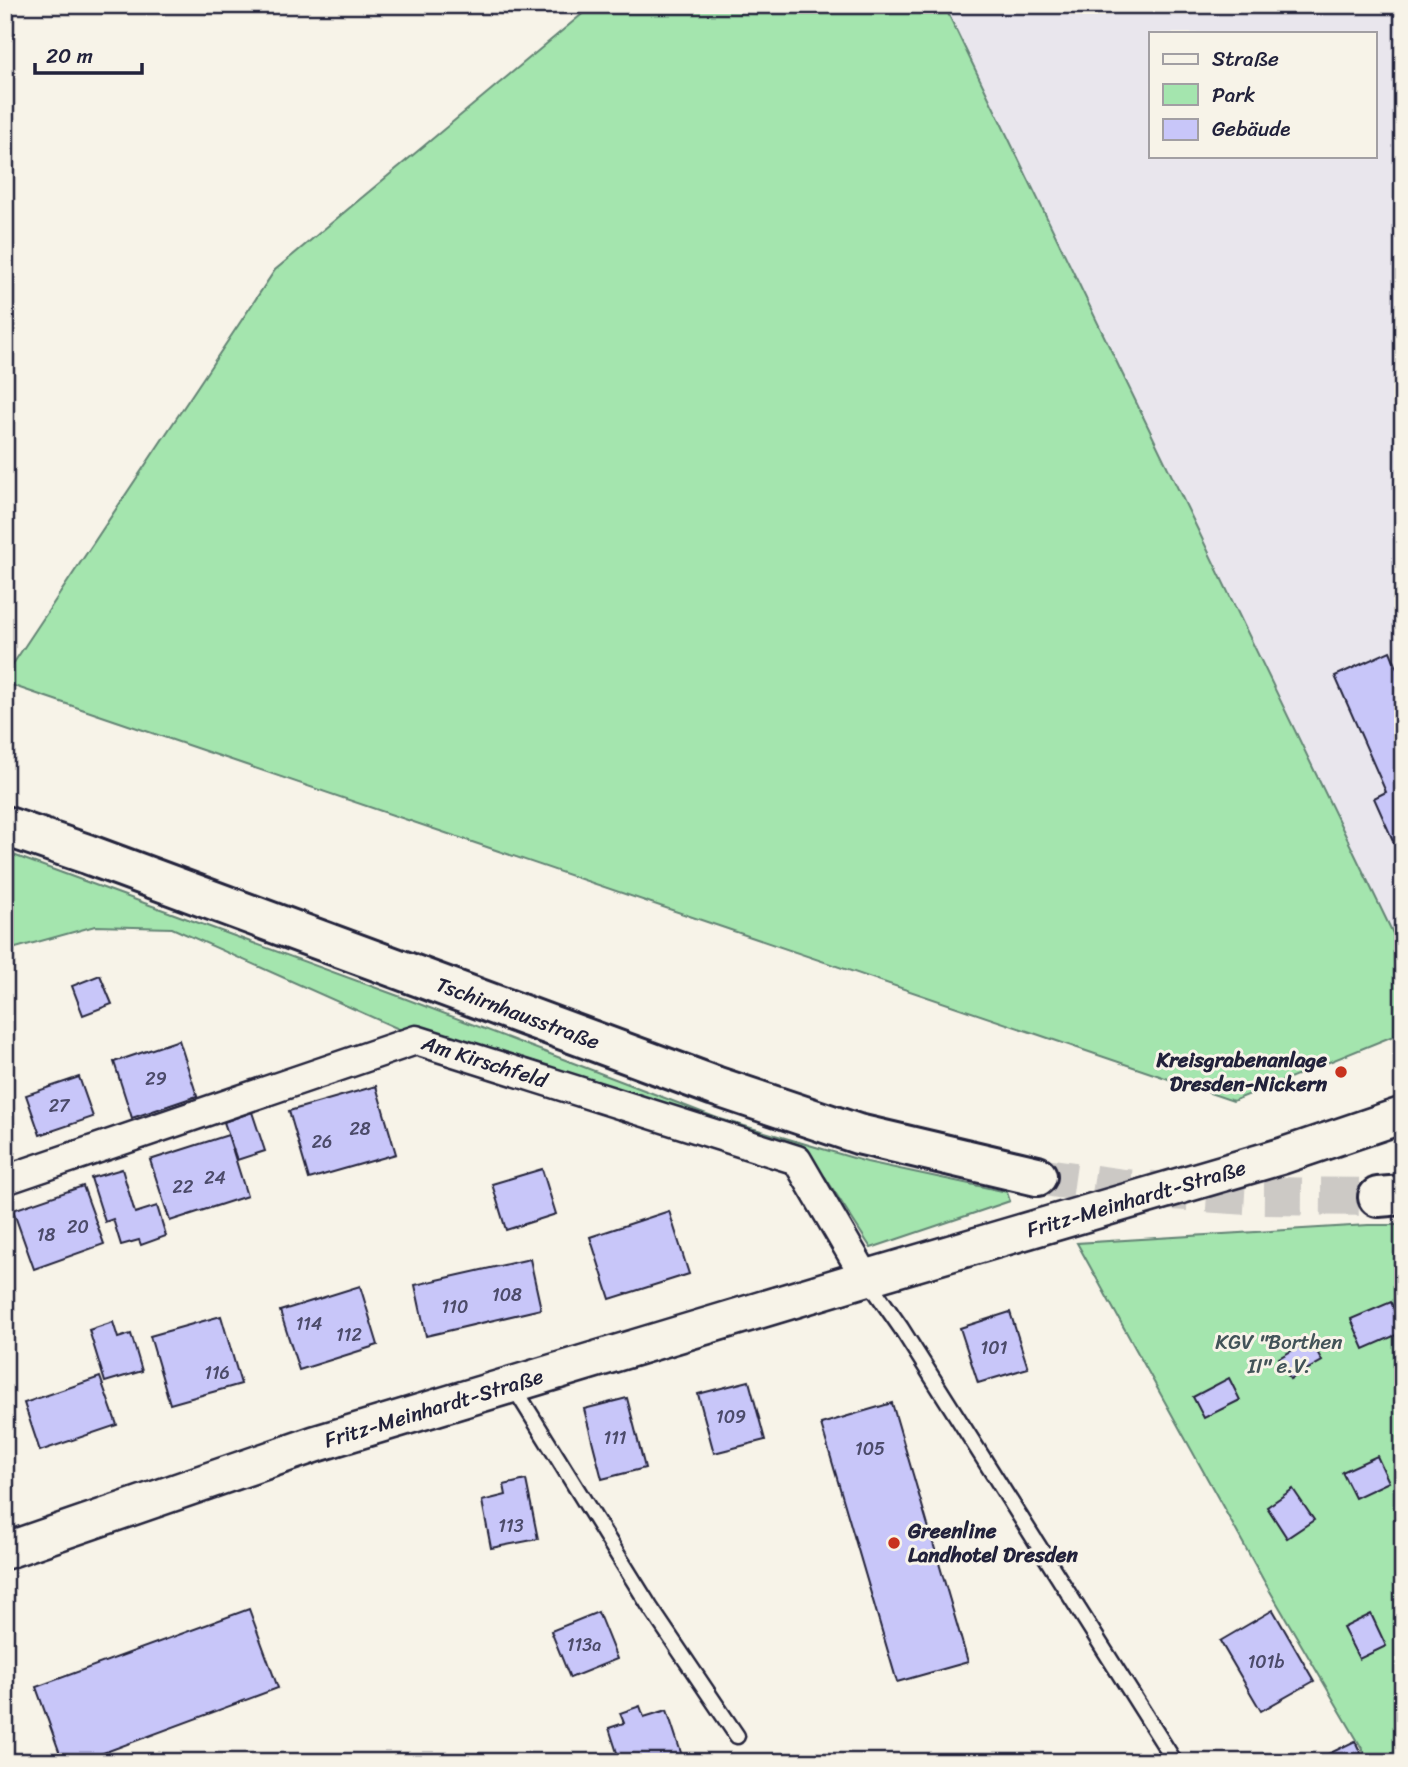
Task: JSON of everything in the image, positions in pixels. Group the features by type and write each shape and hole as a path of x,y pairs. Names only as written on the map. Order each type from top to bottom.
{"main road":[{"name":"Tschirnhausstraße","path":"5,826 88,854 715,1086 858,1134 1037,1176"}],"street":[{"name":"Am Kirschfeld","path":"5,1180 416,1040 797,1160 866,1278"},
{"name":"Fritz-Meinhardt-Straße","path":"5,1551 315,1444 1282,1156 1403,1115"}],"lane":[{"path":"866,1278 901,1328 1175,1762"},
{"path":"512,1384 650,1607 737,1736"}],"shaded area":[{"path":"944,5 1403,5 1403,954"}],"green space":[{"path":"593,5 944,5 1403,954 1403,1032 1233,1101 5,683 5,676 275,270"},
{"path":"5,852 401,997 717,1118 867,1162 1007,1192 1010,1201 871,1248 825,1177 788,1150 434,1030 401,1030 172,928 95,926 5,951"},
{"name":"KGV \"Borthen II\" e.V.","path":"1403,1225 1403,1762 1370,1762 1264,1581 1077,1243"}],"building":[{"path":"1390,651 1403,682 1403,863 1374,798 1386,792 1335,676"},
{"path":"100,975 112,1004 83,1015 72,986"},
{"path":"179,1040 197,1096 132,1118 114,1062"},
{"path":"79,1077 93,1117 40,1135 26,1095"},
{"path":"376,1086 396,1154 309,1179 289,1111"},
{"path":"252,1112 265,1151 237,1160 224,1122"},
{"path":"228,1135 247,1196 170,1221 150,1160"},
{"path":"122,1169 135,1213 157,1206 166,1236 141,1245 139,1240 121,1245 113,1219 105,1222 91,1178"},
{"path":"542,1169 556,1214 506,1230 492,1184"},
{"path":"83,1186 104,1244 34,1269 13,1210"},
{"path":"669,1211 689,1274 610,1299 590,1237"},
{"path":"530,1259 541,1309 426,1336 415,1285"},
{"path":"360,1286 378,1345 299,1370 280,1311"},
{"path":"1391,1302 1403,1332 1364,1349 1351,1319"},
{"path":"1010,1312 1028,1368 978,1383 960,1328"},
{"path":"221,1316 241,1384 170,1404 150,1336"},
{"path":"113,1322 118,1338 131,1334 142,1371 105,1382 89,1330"},
{"path":"1311,1340 1322,1361 1290,1379 1279,1358"},
{"path":"100,1377 117,1425 40,1451 24,1403"},
{"path":"1229,1378 1240,1400 1204,1418 1193,1397"},
{"path":"749,1381 765,1440 714,1453 698,1394"},
{"path":"627,1398 645,1468 602,1479 584,1409"},
{"name":"Greenline Landhotel Dresden","path":"892,1403 968,1662 897,1682 821,1424"},
{"path":"1377,1456 1389,1482 1355,1498 1342,1472"},
{"path":"526,1480 538,1539 491,1548 482,1501 506,1495 504,1485"},
{"path":"1293,1489 1314,1520 1287,1538 1267,1507"},
{"path":"249,1609 278,1688 79,1762 63,1762 36,1687"},
{"path":"1273,1610 1314,1681 1261,1711 1220,1641"},
{"path":"598,1612 617,1659 570,1678 551,1631"},
{"path":"1371,1614 1386,1646 1359,1659 1343,1628"},
{"path":"640,1706 644,1717 667,1710 684,1762 620,1762 609,1728 624,1723 620,1713"},
{"path":"1355,1741 1365,1762 1312,1762"}],"tunnel":[{"path":"1037,1176 1124,1188 1249,1196 1378,1197"}],"place":[{"name":"Kreisgrabenanlage Dresden-Nickern","path":"1341,1072"},
{"name":"Greenline Landhotel Dresden","path":"894,1543"}]}
